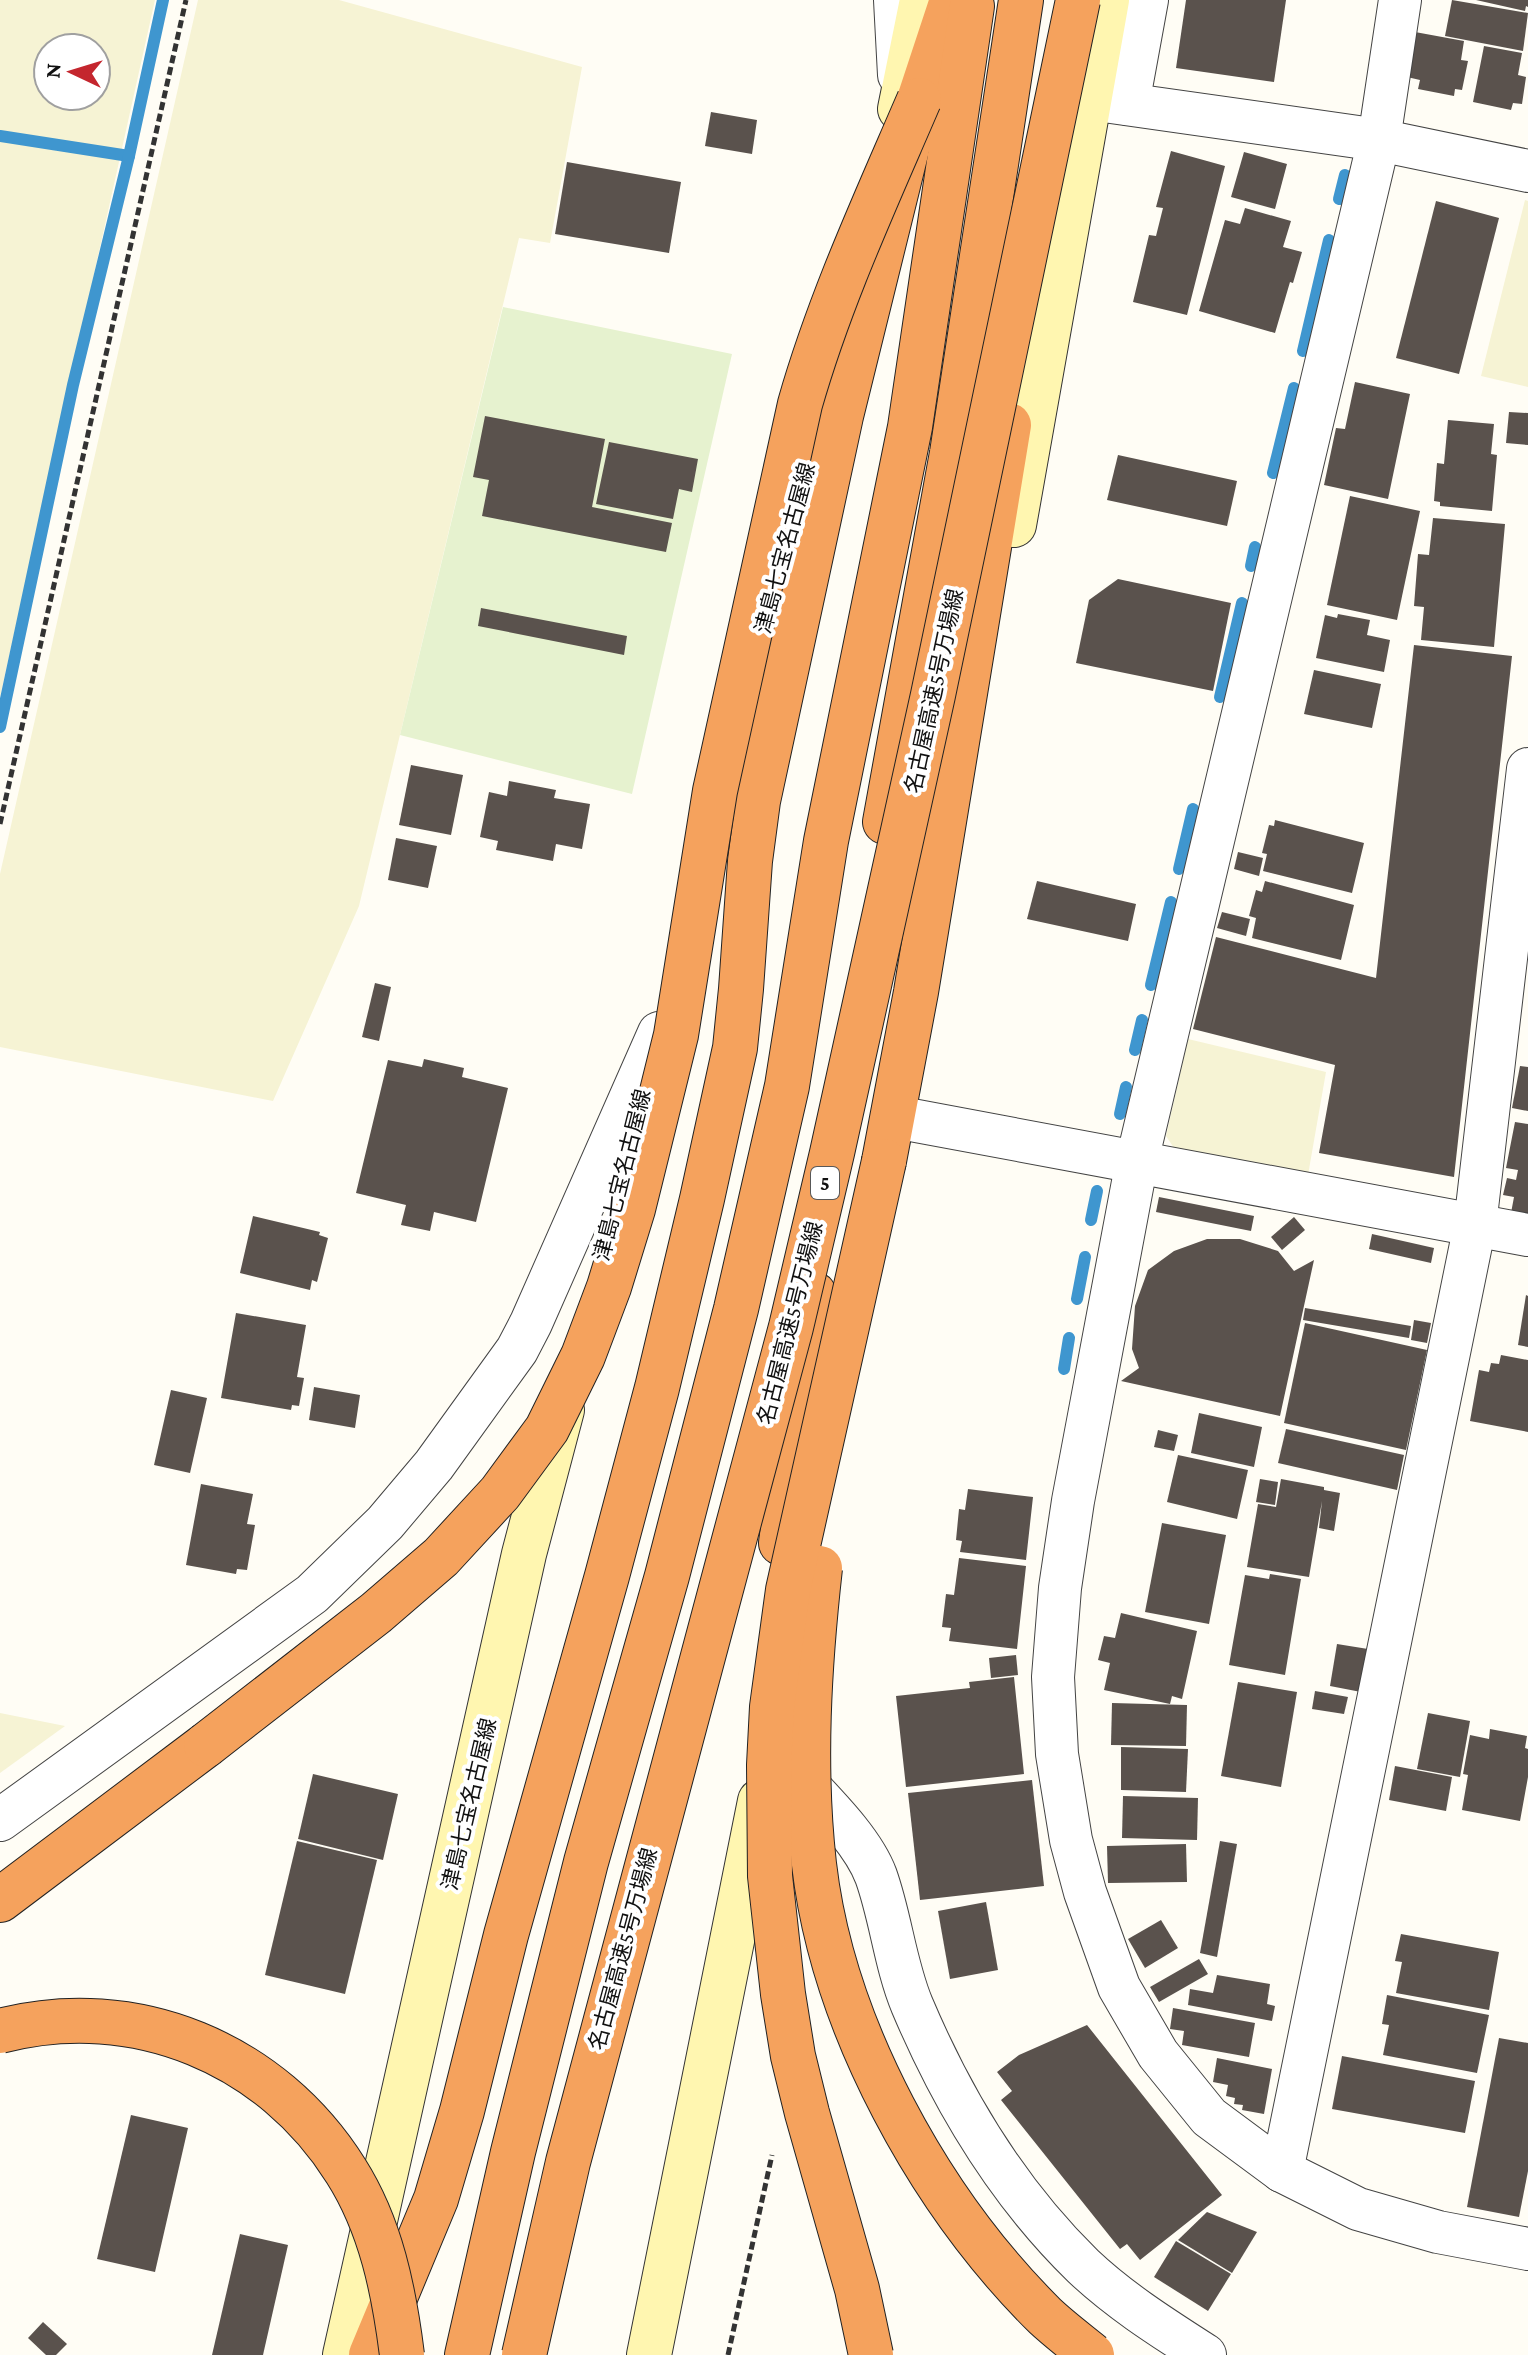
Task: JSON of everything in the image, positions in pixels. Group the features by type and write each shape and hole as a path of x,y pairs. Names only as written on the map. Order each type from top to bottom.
{"highway":[{"path":"0,1900 376,1613 441,1557 500,1493 547,1429 583,1356 609,1287 633,1209 673,1049 715,791 800,404 815,350 952,0"},
{"path":"467,2355 513,2152 586,1862 667,1576 736,1309 787,1086 826,841 914,401 973,0"},
{"path":"756,1818 771,1615 809,1338 837,1081 952,453 1021,0"},
{"name":"名古屋高速5号万場線","path":"524,2355 571,2146 787,1342 937,680 1094,94 1078,0"},
{"path":"871,2355 857,2289 793,2056 775,1938 770,1876 772,1707 788,1590 884,1161 965,705 1094,94"},
{"path":"371,2355 436,2199 657,1388 735,1048 750,861 758,801 910,103"},
{"path":"849,1319 813,1622 808,1698 814,1865 827,1937 851,2011 878,2074 913,2144 952,2207 999,2266 1047,2317 1092,2355"},
{"path":"0,2031 66,2020 114,2022 157,2030 203,2046 246,2068 287,2099 318,2133 346,2171 367,2210 384,2256 397,2312 402,2355"}],"main road":[{"name":"津島七宝名古屋線","path":"345,2355 524,1554 659,1033 910,103 922,0"},
{"path":"649,2355 781,1695 906,1119 1094,94 1107,0"}],"street":[{"path":"895,0 910,103"},
{"path":"1147,0 1094,94 1379,140 1528,171"},
{"path":"1400,0 1379,140 1137,1161 1073,1501 1060,1588 1053,1677 1057,1754 1071,1840 1087,1901 1119,1987 1158,2054 1209,2117 1282,2171 1358,2209 1438,2232 1528,2249"},
{"path":"1282,2171 1475,1225 1528,769"},
{"path":"0,1820 312,1594 385,1523 434,1465 517,1350 659,1033"},
{"path":"906,1119 1528,1235"},
{"path":"781,1695 787,1740 799,1776 852,1835 876,1875 910,2001 944,2075 984,2146 1030,2209 1084,2267 1145,2317 1205,2355"}],"path":[{"path":"0,824 186,0"}],"shaded area":[{"path":"0,0 155,0 0,697"},
{"path":"198,0 339,0 582,67 550,243 519,238 359,906 273,1101 0,1047 0,874"},
{"path":"1525,200 1528,201 1528,387 1481,376"},
{"path":"1188,1039 1326,1072 1308,1175 1174,1148 1166,1136"},
{"path":"0,1713 65,1726 0,1773"}],"green space":[{"path":"503,307 732,354 632,794 400,735"}],"building":[{"path":"1186,0 1286,0 1274,82 1176,68"},
{"path":"1452,0 1528,13 1523,51 1445,36"},
{"path":"1476,0 1528,0 1528,7 1525,11"},
{"path":"1415,32 1464,41 1461,60 1468,61 1462,90 1455,89 1454,96 1418,89 1420,80 1407,77"},
{"path":"1484,46 1522,53 1518,75 1526,77 1522,104 1513,103 1511,110 1473,102"},
{"path":"711,112 757,120 752,154 705,146"},
{"path":"1171,151 1225,166 1187,315 1133,302 1149,235 1156,236 1163,208 1156,207"},
{"path":"1244,152 1287,164 1275,209 1231,197"},
{"path":"567,162 681,182 669,253 555,234"},
{"path":"1436,201 1499,218 1459,374 1396,358"},
{"path":"1245,208 1291,221 1283,247 1302,252 1275,333 1199,311 1225,220 1240,224"},
{"path":"1355,382 1410,394 1388,499 1324,485 1336,428 1345,429"},
{"path":"1509,412 1528,413 1528,445 1506,443"},
{"path":"485,416 605,439 592,507 672,523 666,552 482,516 489,480 473,477"},
{"path":"1448,420 1494,424 1491,454 1497,455 1492,511 1440,506 1440,502 1434,501 1437,463 1444,464"},
{"path":"609,442 698,459 692,492 679,489 673,519 596,504"},
{"path":"1118,455 1237,481 1227,526 1107,500"},
{"path":"1350,496 1420,511 1397,620 1327,605"},
{"path":"1433,518 1505,524 1494,647 1421,640 1424,607 1414,606 1418,554 1429,555"},
{"path":"1118,579 1231,603 1213,691 1076,663 1089,600"},
{"path":"481,608 627,636 624,655 478,626"},
{"path":"1338,614 1370,620 1367,635 1390,640 1384,672 1316,658 1325,615 1337,618"},
{"path":"1414,645 1512,656 1454,1177 1319,1153 1335,1065 1193,1029 1216,937 1376,978"},
{"path":"1314,670 1381,684 1372,728 1304,714"},
{"path":"411,765 463,775 451,835 399,825"},
{"path":"509,781 556,790 554,798 590,804 582,849 556,844 553,861 496,850 498,841 480,837 489,792 507,796"},
{"path":"1275,820 1364,843 1352,893 1263,871 1267,854 1262,853 1269,825 1274,826"},
{"path":"396,838 437,846 428,888 388,880"},
{"path":"1238,852 1263,858 1259,876 1234,869"},
{"path":"1037,881 1136,904 1128,941 1027,919"},
{"path":"1265,881 1354,905 1341,960 1252,938 1256,918 1249,916 1256,890 1262,892"},
{"path":"1222,912 1250,919 1246,936 1217,928"},
{"path":"375,983 391,987 379,1041 362,1037"},
{"path":"424,1059 464,1068 462,1077 508,1088 476,1222 434,1212 430,1231 401,1225 406,1205 356,1193 388,1060 422,1067"},
{"path":"1520,1066 1528,1067 1528,1111 1512,1108"},
{"path":"1515,1122 1528,1124 1528,1216 1511,1213 1514,1197 1503,1195 1507,1178 1516,1180 1518,1170 1506,1168"},
{"path":"1159,1197 1254,1216 1251,1231 1156,1212"},
{"path":"253,1216 320,1232 319,1235 328,1238 317,1282 312,1280 310,1290 240,1273"},
{"path":"1294,1217 1305,1230 1282,1250 1271,1237"},
{"path":"1372,1234 1434,1248 1431,1263 1369,1249"},
{"path":"1207,1239 1240,1239 1278,1251 1294,1271 1314,1260 1280,1416 1121,1381 1139,1368 1132,1349 1135,1306 1148,1270 1174,1251"},
{"path":"1528,1296 1528,1347 1518,1345"},
{"path":"1305,1308 1411,1326 1409,1338 1303,1320"},
{"path":"236,1313 306,1325 297,1377 304,1378 299,1406 292,1405 291,1410 221,1398"},
{"path":"1414,1320 1431,1323 1427,1343 1411,1340"},
{"path":"1305,1323 1427,1350 1406,1450 1284,1423"},
{"path":"1501,1355 1528,1360 1528,1432 1470,1421 1479,1370 1489,1372 1491,1363 1499,1364"},
{"path":"314,1387 360,1395 355,1428 309,1420"},
{"path":"171,1390 207,1398 190,1473 154,1465"},
{"path":"1199,1413 1262,1427 1254,1467 1191,1453"},
{"path":"1286,1429 1404,1455 1397,1490 1278,1463"},
{"path":"1158,1430 1178,1435 1174,1451 1154,1447"},
{"path":"1178,1455 1248,1470 1237,1519 1167,1502"},
{"path":"1260,1479 1278,1482 1275,1505 1256,1502"},
{"path":"1281,1479 1340,1493 1334,1531 1319,1528 1322,1501 1309,1577 1247,1567 1258,1504 1276,1507"},
{"path":"201,1484 253,1494 247,1524 255,1525 247,1570 237,1569 236,1574 186,1565"},
{"path":"968,1489 1033,1497 1026,1560 960,1552 962,1541 956,1540 959,1509 965,1510"},
{"path":"1162,1523 1226,1535 1209,1624 1145,1612"},
{"path":"959,1558 1026,1566 1017,1649 949,1641 951,1628 942,1627 946,1594 954,1595"},
{"path":"1270,1574 1301,1579 1285,1675 1229,1665 1245,1575 1269,1579"},
{"path":"1121,1613 1197,1631 1182,1699 1172,1696 1170,1704 1104,1690 1110,1663 1098,1660 1104,1636 1115,1638"},
{"path":"1337,1644 1368,1649 1361,1692 1330,1686"},
{"path":"1016,1655 1018,1675 991,1678 989,1658"},
{"path":"1014,1677 1024,1774 906,1787 896,1696 970,1688 969,1682"},
{"path":"1238,1682 1297,1692 1281,1787 1221,1776"},
{"path":"1315,1691 1348,1697 1344,1714 1312,1709"},
{"path":"1112,1703 1187,1705 1186,1746 1111,1745"},
{"path":"1428,1713 1470,1721 1460,1777 1417,1769"},
{"path":"1490,1729 1527,1736 1528,1777 1520,1821 1462,1810 1468,1775 1463,1774 1470,1735 1489,1739"},
{"path":"1121,1747 1188,1749 1186,1792 1121,1790"},
{"path":"1395,1766 1452,1777 1446,1811 1389,1800"},
{"path":"313,1774 398,1794 383,1860 298,1839"},
{"path":"1032,1780 1044,1886 920,1900 908,1793"},
{"path":"1123,1796 1198,1798 1197,1840 1122,1838"},
{"path":"297,1841 377,1860 345,1994 265,1975"},
{"path":"1220,1841 1237,1844 1217,1957 1200,1953"},
{"path":"1186,1844 1187,1882 1108,1883 1107,1846"},
{"path":"986,1902 998,1970 950,1979 938,1911"},
{"path":"1161,1920 1178,1948 1145,1968 1128,1939"},
{"path":"1401,1934 1499,1952 1489,2010 1396,1993 1402,1962 1395,1961"},
{"path":"1199,1959 1208,1974 1159,2002 1150,1987"},
{"path":"1217,1975 1270,1984 1267,2004 1275,2006 1272,2021 1188,2005 1190,1989 1213,1993"},
{"path":"1387,1995 1489,2015 1477,2073 1383,2055 1389,2025 1382,2024"},
{"path":"1173,2008 1255,2023 1249,2057 1182,2045 1184,2031 1170,2029"},
{"path":"1087,2025 1222,2195 1140,2260 1127,2244 1120,2249 1001,2100 1012,2091 997,2072 1019,2055"},
{"path":"1499,2038 1528,2043 1528,2171 1519,2217 1467,2207"},
{"path":"1342,2056 1475,2081 1465,2133 1332,2109"},
{"path":"1217,2058 1272,2069 1264,2114 1242,2110 1243,2105 1234,2104 1235,2098 1226,2096 1228,2085 1213,2082"},
{"path":"131,2115 188,2128 155,2272 97,2259"},
{"path":"1207,2212 1257,2232 1232,2273 1178,2240"},
{"path":"240,2234 288,2245 263,2355 212,2355"},
{"path":"1176,2241 1231,2274 1208,2311 1154,2277"},
{"path":"43,2322 67,2344 56,2355 46,2355 28,2338"}],"waterway":[{"path":"0,727 73,385 129,156 163,0"},
{"path":"0,136 129,156"},
{"path":"1339,199 1345,175"},
{"path":"1303,351 1329,240"},
{"path":"1273,473 1294,388"},
{"path":"1251,566 1255,547"},
{"path":"1220,697 1242,603"},
{"path":"1179,869 1193,809"},
{"path":"1151,985 1171,902"},
{"path":"1135,1050 1142,1020"},
{"path":"1120,1114 1126,1087"},
{"path":"1091,1220 1097,1191"},
{"path":"1077,1299 1085,1257"},
{"path":"1064,1369 1069,1338"}]}
